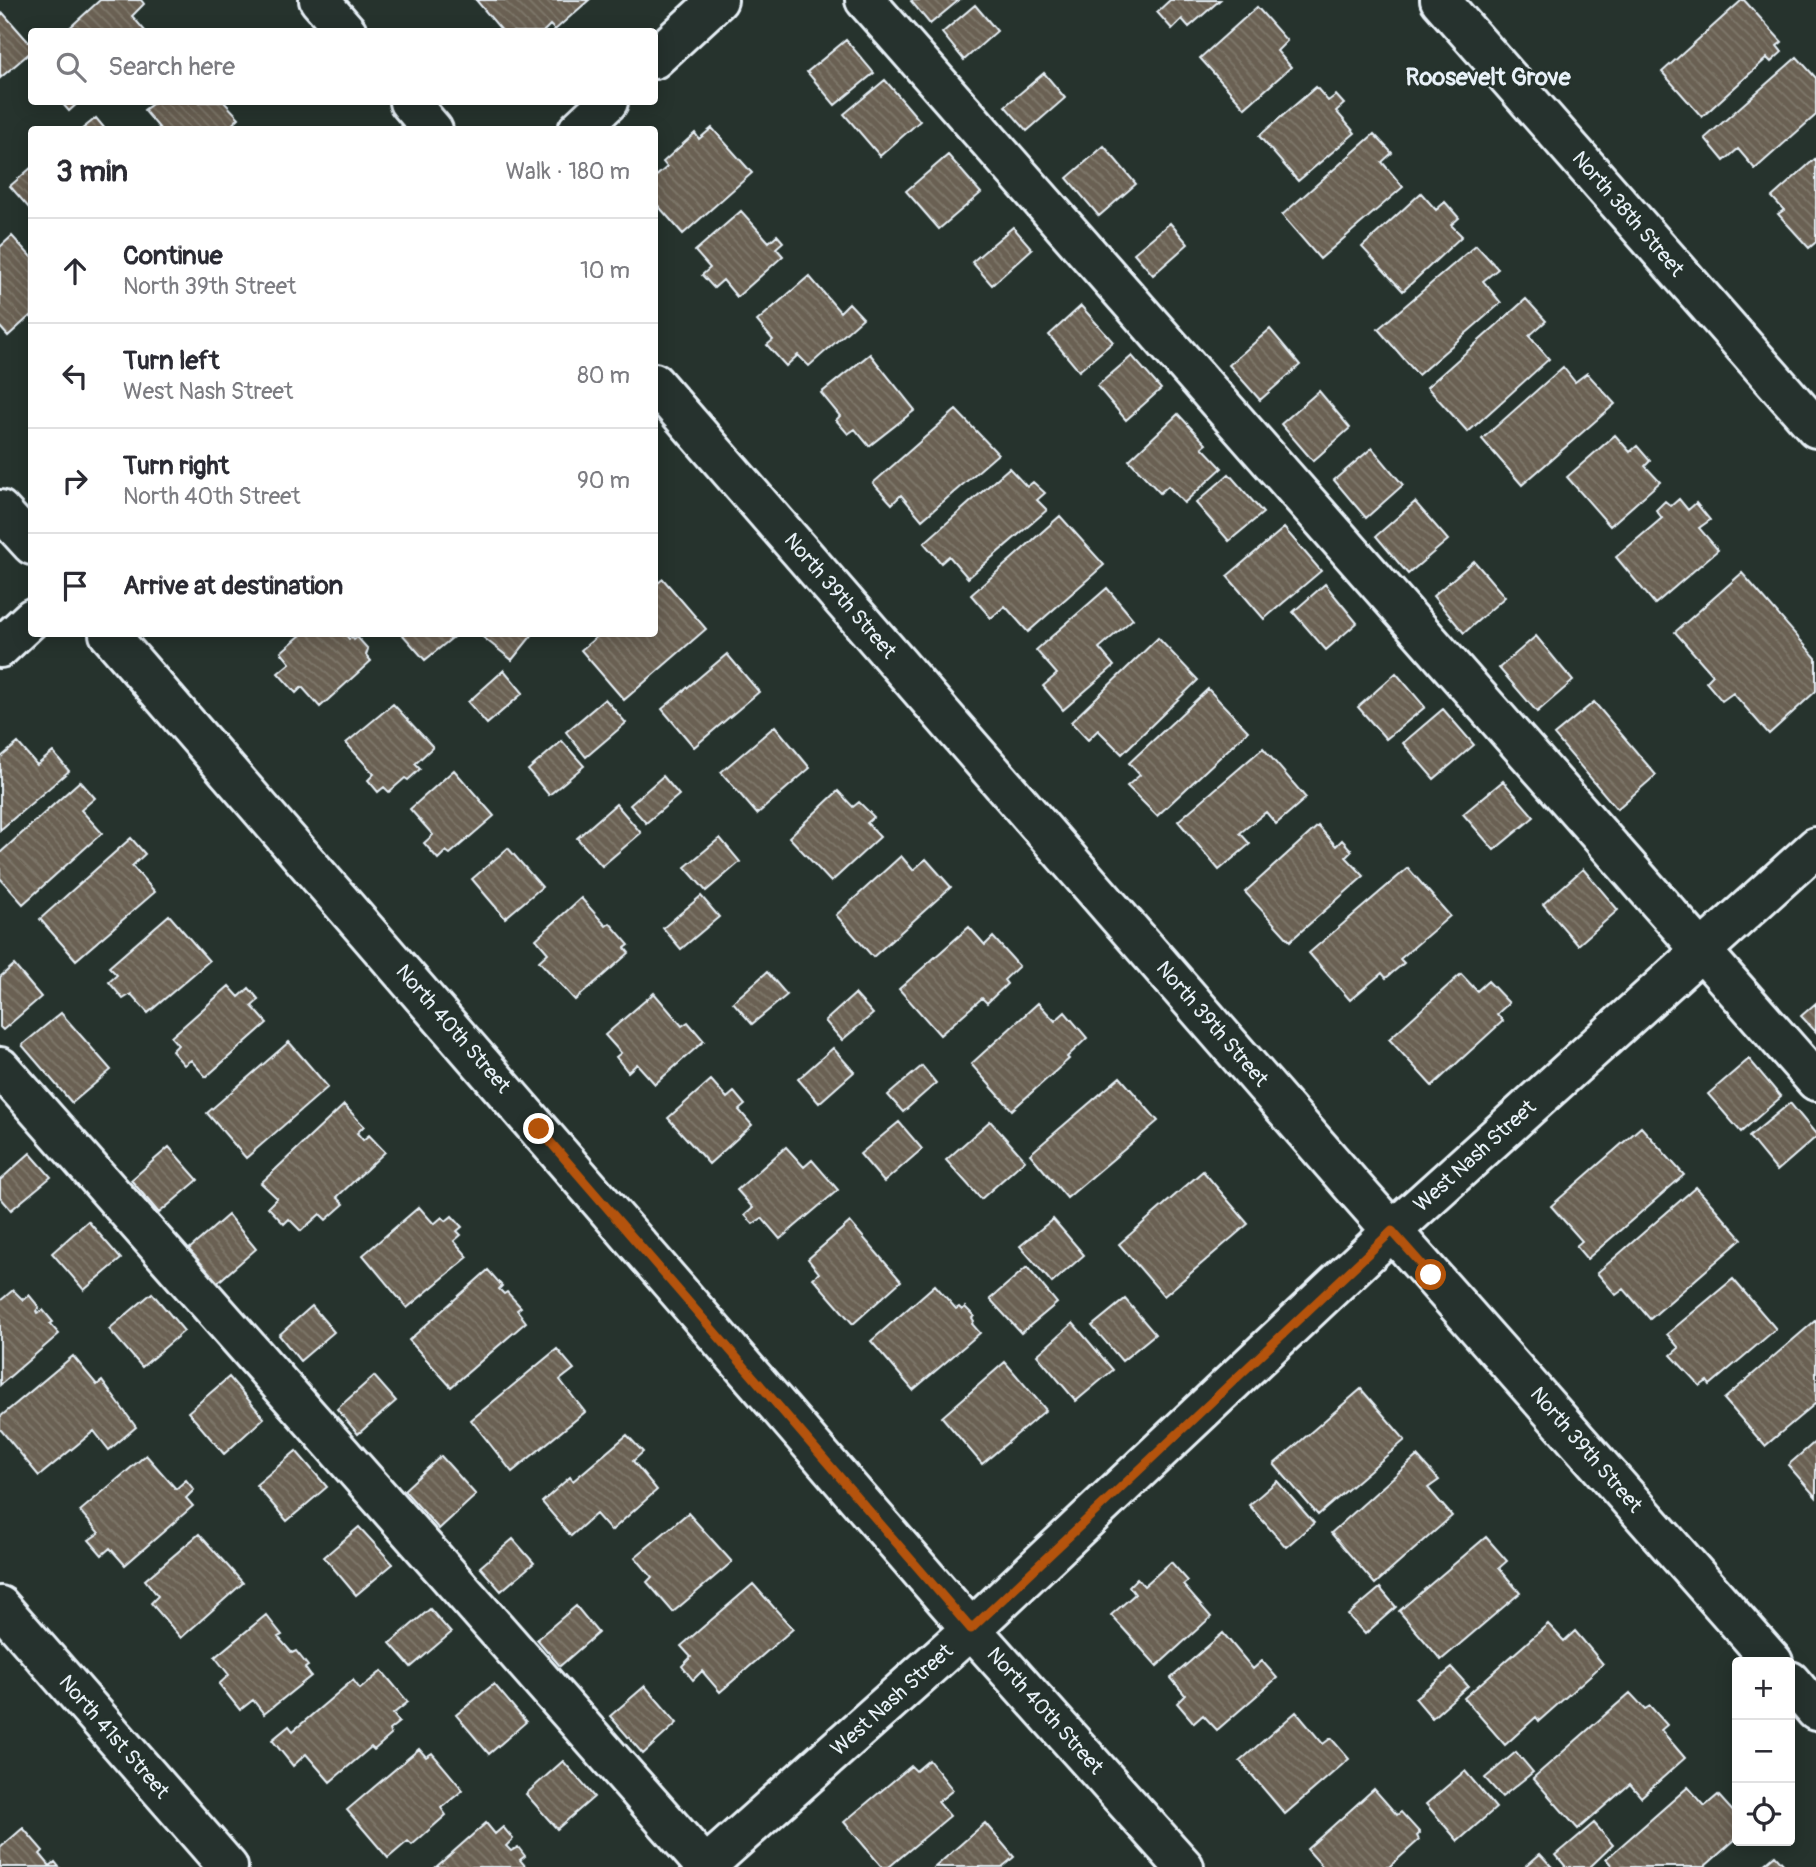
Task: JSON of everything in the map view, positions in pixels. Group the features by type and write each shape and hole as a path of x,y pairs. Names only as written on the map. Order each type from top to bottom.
{"street":[{"path":"319,0 344,28"},
{"path":"658,55 718,0"},
{"path":"865,0 1816,1081"},
{"name":"North 38th Street","path":"1440,0 1816,428"},
{"path":"412,105 430,126"},
{"path":"582,126 605,105"},
{"name":"North 39th Street","path":"658,388 1392,1231 1769,1657"},
{"path":"0,510 28,541"},
{"path":"0,648 28,622"},
{"name":"North 40th Street","path":"112,637 971,1629 1184,1867"},
{"name":"West Nash Street","path":"706,1867 971,1629 1392,1231 1816,847"},
{"path":"0,1067 706,1867"},
{"name":"North 41st Street","path":"0,1606 228,1867"},
{"path":"1795,1687 1816,1711"}],"building":[{"path":"100,0 141,0 144,4 132,16 142,28 69,28"},
{"path":"476,0 589,0 557,28 550,25 547,28 500,28"},
{"path":"959,0 930,24 911,1"},
{"path":"1170,0 1220,0 1189,27 1182,19 1172,29 1157,12"},
{"path":"1742,0 1782,42 1777,46 1782,52 1771,62 1767,58 1702,117 1662,72"},
{"path":"975,5 997,31 964,60 942,33"},
{"path":"1257,7 1287,41 1277,51 1291,67 1245,108 1200,58"},
{"path":"3,13 28,41 28,54 0,78 0,16"},
{"path":"846,40 874,73 835,105 807,72"},
{"path":"1797,57 1816,78 1816,115 1755,169 1738,149 1724,161 1705,138"},
{"path":"1044,73 1065,98 1027,131 1005,106"},
{"path":"885,80 920,121 880,156 844,114"},
{"path":"1316,87 1328,101 1336,95 1344,104 1336,111 1355,133 1298,181 1259,136"},
{"path":"64,105 76,105 69,111"},
{"path":"151,105 227,105 239,118 230,126 158,126 144,110"},
{"path":"96,118 103,126 86,126"},
{"path":"712,128 752,173 683,234 658,206 658,175 667,167 663,162 695,133 699,139"},
{"path":"1374,134 1392,153 1382,162 1403,187 1320,259 1282,215"},
{"path":"1104,146 1136,184 1099,216 1067,178"},
{"path":"948,155 981,193 939,229 906,191"},
{"path":"1816,158 1816,242 1809,248 1778,214 1784,210 1772,197"},
{"path":"28,170 28,207 10,186"},
{"path":"1421,193 1436,210 1445,202 1459,218 1451,225 1462,236 1403,291 1362,247"},
{"path":"741,211 769,242 777,235 783,242 776,248 783,256 737,297 723,280 714,288 702,275 710,268 695,251"},
{"path":"1170,223 1188,244 1153,275 1134,253"},
{"path":"1013,227 1032,249 992,285 972,262"},
{"path":"12,236 28,254 28,318 8,336 0,327 0,247"},
{"path":"1476,245 1498,269 1483,281 1501,303 1418,375 1378,329"},
{"path":"809,276 840,312 849,303 863,318 809,366 798,355 786,366 767,345 773,340 757,321"},
{"path":"1526,299 1546,321 1529,336 1549,359 1468,432 1427,387"},
{"path":"1081,306 1113,342 1079,371 1049,335"},
{"path":"1270,329 1300,365 1260,400 1229,365"},
{"path":"870,354 915,410 869,446 855,429 848,434 836,420 840,416 821,393"},
{"path":"1132,356 1161,389 1126,420 1097,386"},
{"path":"1563,367 1575,382 1587,373 1615,404 1522,485 1482,439"},
{"path":"1319,391 1350,428 1313,461 1281,424"},
{"path":"956,410 998,454 922,520 901,495 892,504 873,483"},
{"path":"1178,414 1206,444 1202,447 1222,468 1184,503 1168,486 1160,493 1129,460"},
{"path":"1615,435 1630,452 1637,446 1650,461 1645,466 1660,482 1610,526 1567,477"},
{"path":"1372,448 1403,485 1366,518 1334,480"},
{"path":"1009,468 1027,487 1033,482 1045,493 1037,500 1047,510 968,578 949,556 941,563 924,543"},
{"path":"1229,474 1263,513 1229,541 1196,503"},
{"path":"1679,499 1688,510 1696,503 1710,520 1699,528 1718,550 1655,604 1616,557 1662,518 1656,510 1665,501 1671,506"},
{"path":"1415,502 1448,540 1408,574 1376,536"},
{"path":"1060,516 1104,565 1028,632 1005,606 991,618 971,595"},
{"path":"1284,528 1321,571 1264,619 1227,576"},
{"path":"1474,561 1505,597 1464,633 1433,596"},
{"path":"1742,573 1816,658 1816,691 1769,734 1733,693 1722,701 1706,682 1713,675 1675,632"},
{"path":"663,579 706,629 624,700 581,650 596,637 658,637 658,583"},
{"path":"1325,584 1357,623 1326,650 1293,612"},
{"path":"1107,588 1133,619 1099,648 1114,666 1063,710 1043,686 1057,674 1036,650"},
{"path":"1536,636 1573,681 1537,712 1499,668"},
{"path":"298,637 352,637 354,640 357,637 368,649 366,655 371,661 320,707 302,687 296,693 278,673 290,663 281,652"},
{"path":"405,637 453,637 425,660"},
{"path":"483,637 531,637 512,660"},
{"path":"1158,638 1198,680 1122,754 1098,730 1088,740 1071,722"},
{"path":"727,654 759,692 694,747 662,709"},
{"path":"504,670 523,693 487,724 468,702"},
{"path":"1396,673 1425,707 1386,739 1358,707"},
{"path":"1208,689 1248,731 1157,816 1127,786 1140,775 1129,763"},
{"path":"605,699 626,723 586,757 566,732"},
{"path":"1594,702 1656,775 1617,809 1554,735"},
{"path":"393,704 433,747 415,764 420,769 408,780 405,778 389,792 384,787 378,792 368,780 374,774 346,743"},
{"path":"1443,709 1474,745 1434,779 1403,743"},
{"path":"775,726 810,768 757,814 721,772"},
{"path":"562,741 584,766 549,795 528,770"},
{"path":"18,743 37,765 53,752 69,771 0,830 0,758"},
{"path":"1263,748 1306,798 1276,824 1266,812 1240,833 1250,844 1219,870 1178,821"},
{"path":"454,770 494,816 450,854 446,851 438,859 424,843 433,835 410,809"},
{"path":"663,776 679,795 646,823 630,805"},
{"path":"80,781 95,798 81,810 102,833 23,904 0,878 0,853"},
{"path":"1503,781 1534,817 1494,850 1463,814"},
{"path":"838,791 853,807 859,802 874,817 867,823 880,837 831,882 789,837"},
{"path":"616,804 641,833 602,866 577,838"},
{"path":"1318,826 1336,846 1342,840 1352,851 1346,857 1364,876 1290,941 1245,892"},
{"path":"131,838 145,854 132,866 155,892 76,960 40,919"},
{"path":"720,838 740,862 706,891 685,867"},
{"path":"508,848 542,887 505,918 472,879"},
{"path":"901,856 913,870 926,859 951,887 873,957 836,915"},
{"path":"1408,868 1450,916 1400,959 1404,963 1386,978 1382,973 1350,1000 1309,953"},
{"path":"1583,869 1618,910 1578,945 1543,904"},
{"path":"701,896 719,917 681,949 663,928"},
{"path":"581,898 606,926 610,923 629,945 625,948 629,953 575,1000 539,961 548,953 536,939"},
{"path":"169,915 209,961 148,1013 131,994 123,999 109,982 117,975 109,967"},
{"path":"969,927 985,945 993,937 1019,966 1004,980 1007,984 987,1003 982,998 940,1035 899,989"},
{"path":"14,965 41,997 3,1030 0,1027 0,977"},
{"path":"767,972 787,995 752,1024 733,1002"},
{"path":"1461,974 1477,991 1488,981 1509,1003 1497,1014 1503,1021 1432,1086 1389,1039"},
{"path":"229,986 239,997 249,988 259,1000 252,1006 267,1023 206,1077 191,1060 184,1065 172,1051 178,1045 171,1037"},
{"path":"654,993 682,1026 688,1022 704,1041 655,1084 637,1064 628,1072 616,1057 621,1053 605,1035"},
{"path":"855,994 873,1014 842,1040 825,1021"},
{"path":"1038,1003 1055,1021 1065,1012 1087,1038 1067,1057 1069,1059 1012,1110 971,1064"},
{"path":"1816,1003 1816,1032 1801,1016"},
{"path":"61,1013 111,1070 72,1103 22,1045"},
{"path":"289,1042 328,1087 246,1158 207,1113"},
{"path":"833,1048 854,1072 819,1103 798,1079"},
{"path":"1749,1059 1781,1097 1741,1132 1708,1094"},
{"path":"922,1066 936,1083 903,1112 888,1095"},
{"path":"1120,1077 1158,1121 1067,1198 1030,1154"},
{"path":"711,1080 727,1098 734,1092 745,1105 739,1110 752,1125 709,1164 668,1118"},
{"path":"1790,1103 1816,1137 1777,1171 1749,1137"},
{"path":"344,1105 364,1126 357,1133 363,1140 369,1135 385,1152 337,1197 344,1204 326,1220 320,1214 301,1231 289,1219 284,1224 268,1207 277,1198 261,1183"},
{"path":"990,1121 1025,1160 981,1199 946,1160"},
{"path":"899,1122 922,1149 884,1182 860,1154"},
{"path":"1641,1127 1684,1175 1587,1259 1576,1246 1582,1241 1551,1206"},
{"path":"169,1147 198,1180 159,1213 131,1180"},
{"path":"786,1147 804,1167 812,1160 838,1190 780,1239 762,1218 753,1224 745,1215 753,1208 737,1190"},
{"path":"30,1153 51,1177 11,1210 0,1197 0,1180"},
{"path":"1203,1171 1248,1224 1164,1296 1119,1244"},
{"path":"1696,1187 1742,1239 1650,1319 1624,1289 1616,1295 1597,1273"},
{"path":"419,1207 434,1224 442,1217 446,1221 452,1216 462,1227 457,1231 461,1235 454,1241 468,1257 407,1308 363,1255"},
{"path":"228,1215 256,1249 217,1283 188,1250"},
{"path":"1053,1219 1084,1255 1052,1283 1020,1246"},
{"path":"88,1221 121,1259 84,1290 52,1253"},
{"path":"850,1222 901,1281 853,1324 813,1278 819,1273 808,1259"},
{"path":"1027,1267 1057,1303 1021,1333 990,1299"},
{"path":"488,1270 502,1286 499,1289 504,1294 507,1292 521,1307 517,1310 526,1322 451,1387 409,1340"},
{"path":"1733,1279 1776,1329 1710,1385 1707,1381 1700,1386 1671,1355 1679,1348 1667,1334"},
{"path":"935,1285 956,1309 959,1307 962,1310 965,1307 974,1316 972,1324 980,1333 913,1390 871,1341"},
{"path":"13,1290 23,1300 29,1295 39,1307 37,1313 43,1310 59,1334 0,1385 0,1301"},
{"path":"152,1293 184,1331 142,1367 109,1329"},
{"path":"1125,1299 1155,1334 1122,1361 1092,1326"},
{"path":"312,1306 334,1332 300,1361 279,1335"},
{"path":"1816,1320 1816,1403 1765,1446 1724,1399"},
{"path":"1073,1323 1113,1370 1076,1401 1037,1355"},
{"path":"557,1349 574,1369 560,1380 585,1412 512,1472 471,1420"},
{"path":"73,1356 97,1385 102,1381 136,1427 109,1450 94,1431 39,1476 0,1429 0,1417"},
{"path":"1005,1362 1046,1410 982,1464 942,1417"},
{"path":"374,1376 396,1401 358,1434 337,1409"},
{"path":"229,1377 264,1418 224,1454 188,1412"},
{"path":"1361,1389 1405,1440 1318,1515 1274,1464"},
{"path":"627,1435 643,1452 633,1461 657,1490 611,1531 596,1514 571,1536 542,1502 570,1477 573,1481"},
{"path":"1816,1441 1816,1497 1788,1465"},
{"path":"296,1451 327,1487 287,1521 256,1485"},
{"path":"146,1455 176,1489 186,1480 194,1490 186,1498 193,1506 125,1565 110,1548 102,1555 89,1540 99,1533 80,1511"},
{"path":"441,1456 476,1495 439,1529 404,1490"},
{"path":"1417,1456 1439,1480 1428,1488 1452,1516 1375,1584 1331,1533"},
{"path":"1277,1481 1314,1523 1286,1547 1249,1505"},
{"path":"688,1513 732,1562 673,1612 647,1582 652,1577 635,1557"},
{"path":"359,1527 393,1564 356,1595 324,1557"},
{"path":"199,1534 243,1583 181,1638 151,1603 158,1596 145,1580"},
{"path":"1486,1537 1507,1561 1499,1568 1520,1593 1441,1660 1399,1611"},
{"path":"513,1539 534,1563 501,1591 480,1567"},
{"path":"1171,1562 1188,1581 1183,1585 1211,1617 1157,1666 1111,1615 1135,1594 1129,1586 1137,1578 1144,1586"},
{"path":"753,1584 793,1629 720,1692 702,1671 693,1680 682,1666 691,1657 681,1646"},
{"path":"1380,1588 1396,1607 1365,1634 1348,1615"},
{"path":"576,1606 598,1633 560,1666 537,1639"},
{"path":"430,1609 451,1633 411,1667 390,1643"},
{"path":"266,1615 282,1635 278,1637 292,1653 296,1651 308,1666 305,1668 311,1676 264,1714 253,1700 240,1710 219,1684 229,1675 215,1657"},
{"path":"1548,1624 1564,1641 1575,1631 1603,1664 1539,1721 1536,1717 1505,1745 1464,1698"},
{"path":"1223,1633 1253,1669 1262,1661 1277,1678 1217,1730 1203,1715 1194,1723 1177,1703 1185,1695 1171,1678"},
{"path":"1452,1668 1468,1686 1432,1718 1415,1698"},
{"path":"382,1671 408,1702 393,1714 399,1722 389,1730 391,1735 374,1750 371,1747 330,1782 306,1754 293,1766 272,1740 289,1726 293,1731 353,1680 360,1689"},
{"path":"494,1684 526,1722 489,1754 456,1715"},
{"path":"645,1686 677,1723 643,1754 610,1716"},
{"path":"1630,1693 1645,1709 1650,1706 1667,1725 1661,1730 1685,1758 1641,1797 1630,1784 1578,1829 1533,1778"},
{"path":"1296,1712 1323,1744 1331,1738 1349,1759 1285,1814 1240,1761"},
{"path":"419,1749 426,1757 432,1753 463,1790 441,1808 446,1815 412,1845 408,1841 388,1858 347,1810"},
{"path":"1516,1752 1533,1772 1502,1797 1485,1778"},
{"path":"929,1760 953,1790 938,1802 950,1816 889,1867 882,1867 844,1822 911,1766 916,1771"},
{"path":"563,1761 594,1797 557,1829 526,1794"},
{"path":"1465,1771 1496,1808 1458,1841 1426,1804"},
{"path":"1688,1787 1705,1806 1718,1795 1732,1810 1732,1842 1704,1867 1613,1867 1606,1859"},
{"path":"1374,1789 1397,1815 1401,1812 1420,1833 1417,1836 1419,1840 1389,1867 1323,1867 1307,1849"},
{"path":"486,1823 495,1834 503,1827 513,1839 506,1846 511,1851 518,1847 525,1856 520,1860 526,1867 436,1867"},
{"path":"985,1823 1014,1857 1002,1867 935,1867"},
{"path":"1594,1823 1613,1845 1590,1867 1566,1867 1556,1855"},
{"path":"23,1828 43,1851 40,1854 50,1866 55,1862 59,1867 0,1867 0,1848"},
{"path":"1540,1854 1552,1867 1525,1867"},
{"path":"1775,1855 1786,1867 1761,1867"}],"district":[{"name":"Roosevelt Grove","path":"1488,77"}],"route":[{"path":"539,1129 971,1629 1392,1231 1431,1275"}]}
